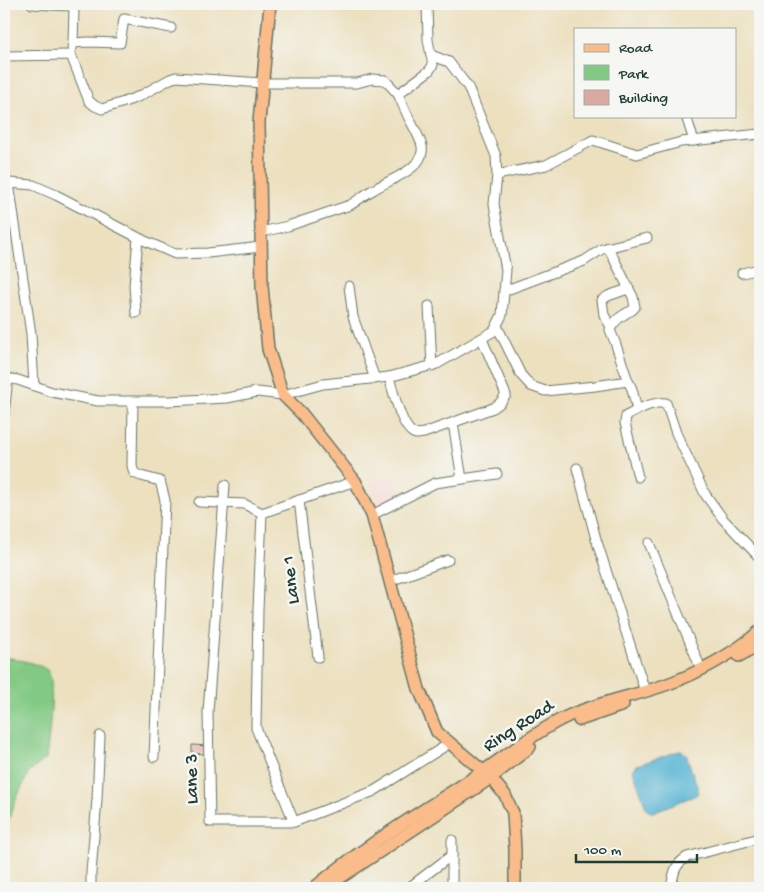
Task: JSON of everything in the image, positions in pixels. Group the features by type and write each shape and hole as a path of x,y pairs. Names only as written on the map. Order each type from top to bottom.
{"main road":[{"path":"270,4 258,122 262,286 268,349 283,395 302,414 355,481 372,515 418,690 437,732 487,774 505,796 513,813 515,888"},
{"name":"Ring Road","path":"487,774 541,732 564,718 601,703 666,684 701,669 746,643 760,631"},
{"name":"Ring Road","path":"314,888 386,834 487,774 544,737 570,723 672,690 706,675 760,642"},
{"path":"327,888 487,774"}],"street":[{"path":"32,4 71,6 74,8 74,43 71,55 89,101 102,109 140,96 176,77 262,83 357,83 372,79 385,80 398,94 420,142 422,156 419,161 400,176 376,188 350,205 288,226 261,232"},
{"path":"398,94 433,65 428,40 427,4"},
{"path":"74,43 120,43 124,20 171,28"},
{"path":"4,56 71,55"},
{"path":"4,414 6,378 18,380 52,392 98,401 169,402 227,398 257,392 283,395 323,384 389,377 432,366 494,332 502,315 506,270 494,204 497,175 496,156 468,87 449,62 431,55"},
{"path":"687,118 694,141"},
{"path":"497,175 546,165 593,140 637,154 681,142 760,134"},
{"path":"34,386 32,334 6,183 33,185 138,238 176,254 208,253 262,247"},
{"path":"136,313 134,286 138,238"},
{"path":"504,291 584,262 602,249 647,238"},
{"path":"608,247 633,297 635,307 613,323 610,330 632,389 637,410"},
{"path":"742,273 760,270"},
{"path":"349,286 353,317 375,379"},
{"path":"612,327 604,315 602,300 628,289"},
{"path":"429,306 432,366"},
{"path":"497,326 520,375 531,386 545,391 628,381"},
{"path":"389,377 400,414 410,430 416,434 424,433 493,408 506,395 482,338"},
{"path":"133,401 132,466 134,472 141,476 160,481 165,500 154,757"},
{"path":"638,477 625,423 626,416 658,402 666,403 676,433 705,494 723,519 760,558"},
{"path":"452,423 462,479"},
{"path":"577,468 596,539 645,691"},
{"path":"372,515 435,482 497,474"},
{"path":"199,502 244,504 262,513 355,481"},
{"path":"224,503 225,485"},
{"name":"Lane 1","path":"300,500 318,657"},
{"name":"Lane 3","path":"224,503 208,712 210,822 294,822"},
{"path":"262,513 256,728 294,822 374,791 450,743"},
{"path":"649,543 701,669"},
{"path":"390,581 448,560"},
{"path":"91,888 98,799 100,736"},
{"path":"670,888 679,862 686,857 760,838"},
{"path":"452,840 452,888"},
{"path":"410,888 452,855"}],"shaded area":[{"path":"392,474 401,496 381,506 370,483"}],"green space":[{"path":"4,657 21,660 48,671 51,699 46,759 29,772 17,797 4,838"}],"water":[{"path":"679,751 686,754 698,793 650,812 646,808 633,770 637,765"}],"building":[{"path":"192,745 208,746 207,754 192,753"}]}
